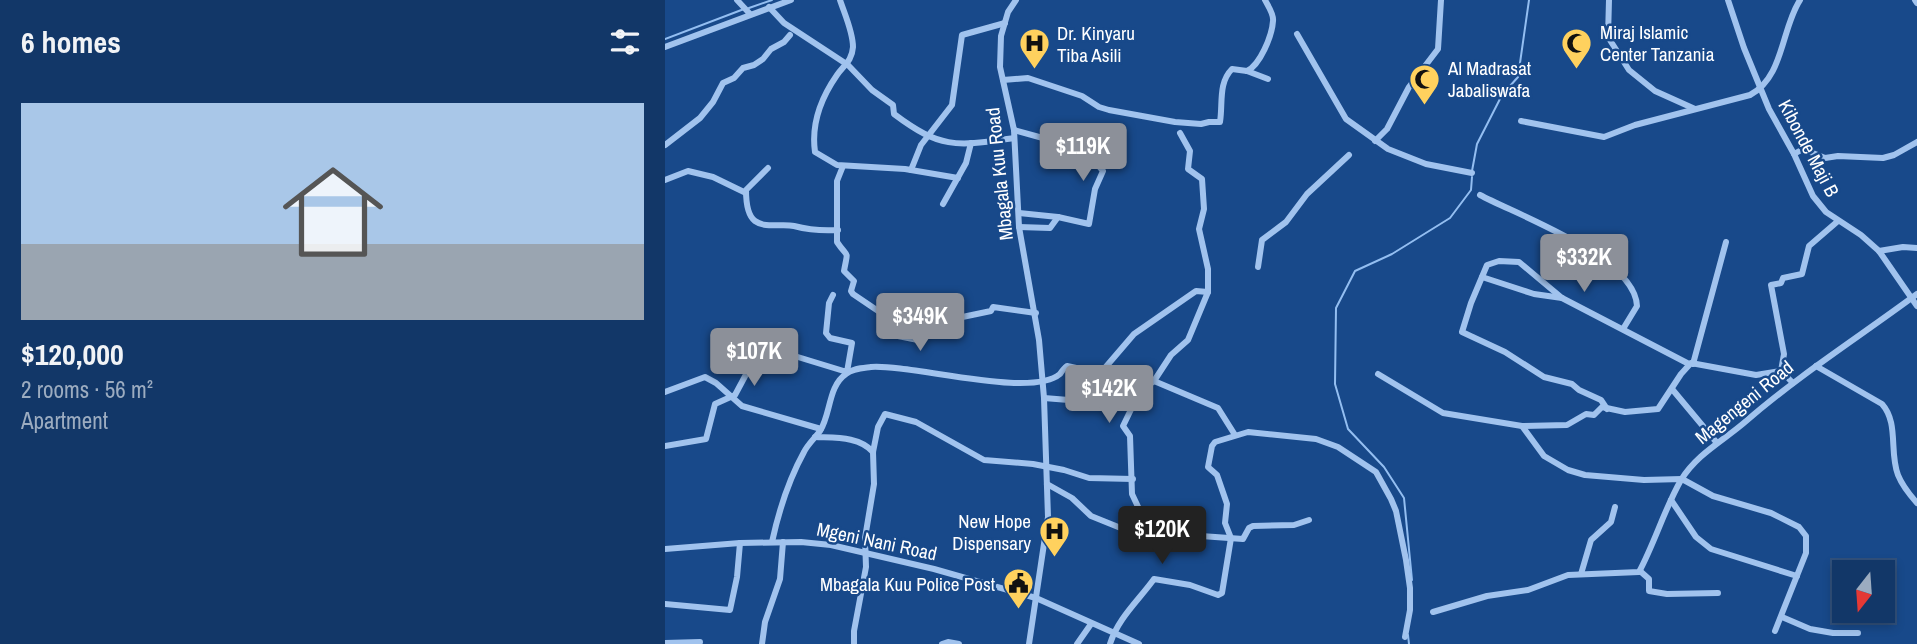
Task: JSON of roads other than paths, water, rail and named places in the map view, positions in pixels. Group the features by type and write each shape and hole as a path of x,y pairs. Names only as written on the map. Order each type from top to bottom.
{"street":[{"path":"737,0 750,14"},
{"path":"665,47 791,0"},
{"path":"840,0 853,42 851,56 817,113 814,150 833,163 843,166 873,166 958,178"},
{"name":"Mbagala Kuu Road","path":"1016,0 1008,12 1000,47 1003,80 1014,134 1019,227 1036,313 1044,398 1048,517 1030,644"},
{"path":"1247,71 1252,69 1260,57 1273,22 1265,0"},
{"path":"1375,141 1387,130 1409,87 1438,49 1441,0"},
{"path":"1609,0 1608,37 1629,70 1655,91 1695,109"},
{"name":"Kibonde Maji B","path":"1728,0 1761,89 1819,205 1879,251 1914,297 1917,306"},
{"path":"1521,121 1604,137 1635,125 1738,99 1761,89 1776,63 1800,0"},
{"path":"769,7 784,23 848,65 872,90 892,104 894,114 926,136 949,144 971,143 1014,134 1050,140 1071,155 1103,168 1095,189 1090,223 1019,213"},
{"path":"911,170 926,136 946,115 952,104 962,35 1005,23"},
{"path":"1297,34 1346,119 1388,149 1426,164 1472,173"},
{"path":"665,145 700,118 723,83 734,78 743,68 763,60 771,49 790,36"},
{"path":"1003,80 1028,78 1082,96 1104,109 1202,124 1220,122 1222,90 1232,69 1268,79"},
{"path":"1134,533 1140,511 1132,494 1130,436 1123,426 1139,393 1154,381 1171,355 1188,340 1208,292 1208,269 1199,229 1204,208 1202,179 1188,169 1190,151 1180,134"},
{"path":"1794,154 1803,149 1825,158 1883,158 1901,152 1917,142"},
{"path":"943,204 968,159 971,143"},
{"path":"1258,267 1262,239 1286,222 1307,194 1349,155"},
{"path":"843,166 837,181 837,242 848,257 844,271 854,281 851,292 890,319 890,331 893,335 918,340 923,331 948,320 991,311 993,307 1036,313"},
{"path":"768,168 746,188 750,215 759,223 794,226 809,231 838,230"},
{"path":"665,180 688,171 713,177 746,192"},
{"path":"1480,195 1526,215 1585,248 1626,280 1634,292 1637,306 1623,329"},
{"path":"1019,227 1050,228 1058,217"},
{"path":"1781,371 1784,354 1771,285 1781,283 1783,278 1802,274 1809,246 1838,221"},
{"path":"1378,374 1443,413 1522,426 1570,424 1586,414 1594,415 1602,407 1625,412 1658,409 1691,364 1726,242"},
{"path":"1879,251 1917,247"},
{"path":"1607,409 1601,400 1572,384 1540,375 1505,352 1462,332 1486,266 1499,261 1516,261 1562,298 1691,364 1756,375 1781,371"},
{"path":"1482,277 1534,294 1562,298"},
{"path":"665,446 706,439 715,404 736,394 759,351 788,354 847,372 860,368 895,366 984,380 1019,383 1042,381 1058,375 1067,366 1090,371 1104,369 1126,340 1168,308 1196,291 1208,292"},
{"path":"772,542 785,491 805,451 821,429 835,388 847,372 852,343 830,338 826,333 829,303 833,295"},
{"name":"Magengeni Road","path":"1640,571 1671,500 1682,479 1697,460 1793,383 1914,297"},
{"path":"1816,366 1882,404 1889,412 1898,474 1905,489 1917,503"},
{"path":"1781,371 1793,383"},
{"path":"665,392 705,377 742,406 821,429"},
{"path":"1154,381 1218,408 1235,435"},
{"path":"1672,389 1717,443"},
{"path":"1044,398 1081,401 1139,393"},
{"path":"854,644 867,553 865,538 874,484 873,452 880,421 886,413 923,425 984,460 1046,467 1089,478 1133,480"},
{"path":"1522,426 1546,459 1579,473 1644,480 1682,479 1713,496 1771,513 1798,527 1807,536 1806,553 1775,631"},
{"path":"1110,644 1113,633 1130,607 1154,579 1221,594 1231,538 1225,523 1226,502 1217,475 1208,466 1213,444 1248,432 1317,439 1338,447 1376,472 1396,511 1406,560 1410,610 1405,637"},
{"path":"815,437 848,439 864,444 873,452"},
{"path":"1047,484 1072,498 1091,516 1145,537 1187,535 1244,538 1249,528 1254,526 1294,525 1309,520"},
{"path":"1671,500 1696,537 1711,549 1797,576"},
{"path":"1581,574 1590,543 1611,522 1615,507"},
{"path":"665,604 730,610 737,578 740,542"},
{"name":"Mgeni Nani Road","path":"665,549 740,542 831,545 1036,598 1139,644"},
{"path":"762,644 765,622 781,574 783,542"},
{"path":"1433,612 1487,596 1528,590 1561,577 1581,574 1635,574 1640,571 1649,579 1649,591 1718,593"},
{"path":"1782,617 1810,629 1858,632"},
{"path":"1077,644 1091,624"},
{"path":"665,643 700,642"},
{"path":"942,644 959,644"}],"waterway":[{"path":"749,8 772,0"},
{"path":"1472,171 1477,144 1502,95 1518,77 1529,0"},
{"path":"665,39 744,9"},
{"path":"1412,580 1404,498 1384,467 1348,429 1335,384 1336,308 1355,271 1392,254 1450,218 1471,190 1472,177"},
{"path":"1408,635 1409,644"}],"place":[{"name":"Miraj Islamic Center Tanzania","path":"1577,70"},
{"name":"Dr. Kinyaru Tiba Asili","path":"1034,71"},
{"name":"Al Madrasat Jabaliswafa","path":"1425,106"},
{"name":"New Hope Dispensary","path":"1054,559"},
{"name":"Mbagala Kuu Police Post","path":"1018,611"}]}
